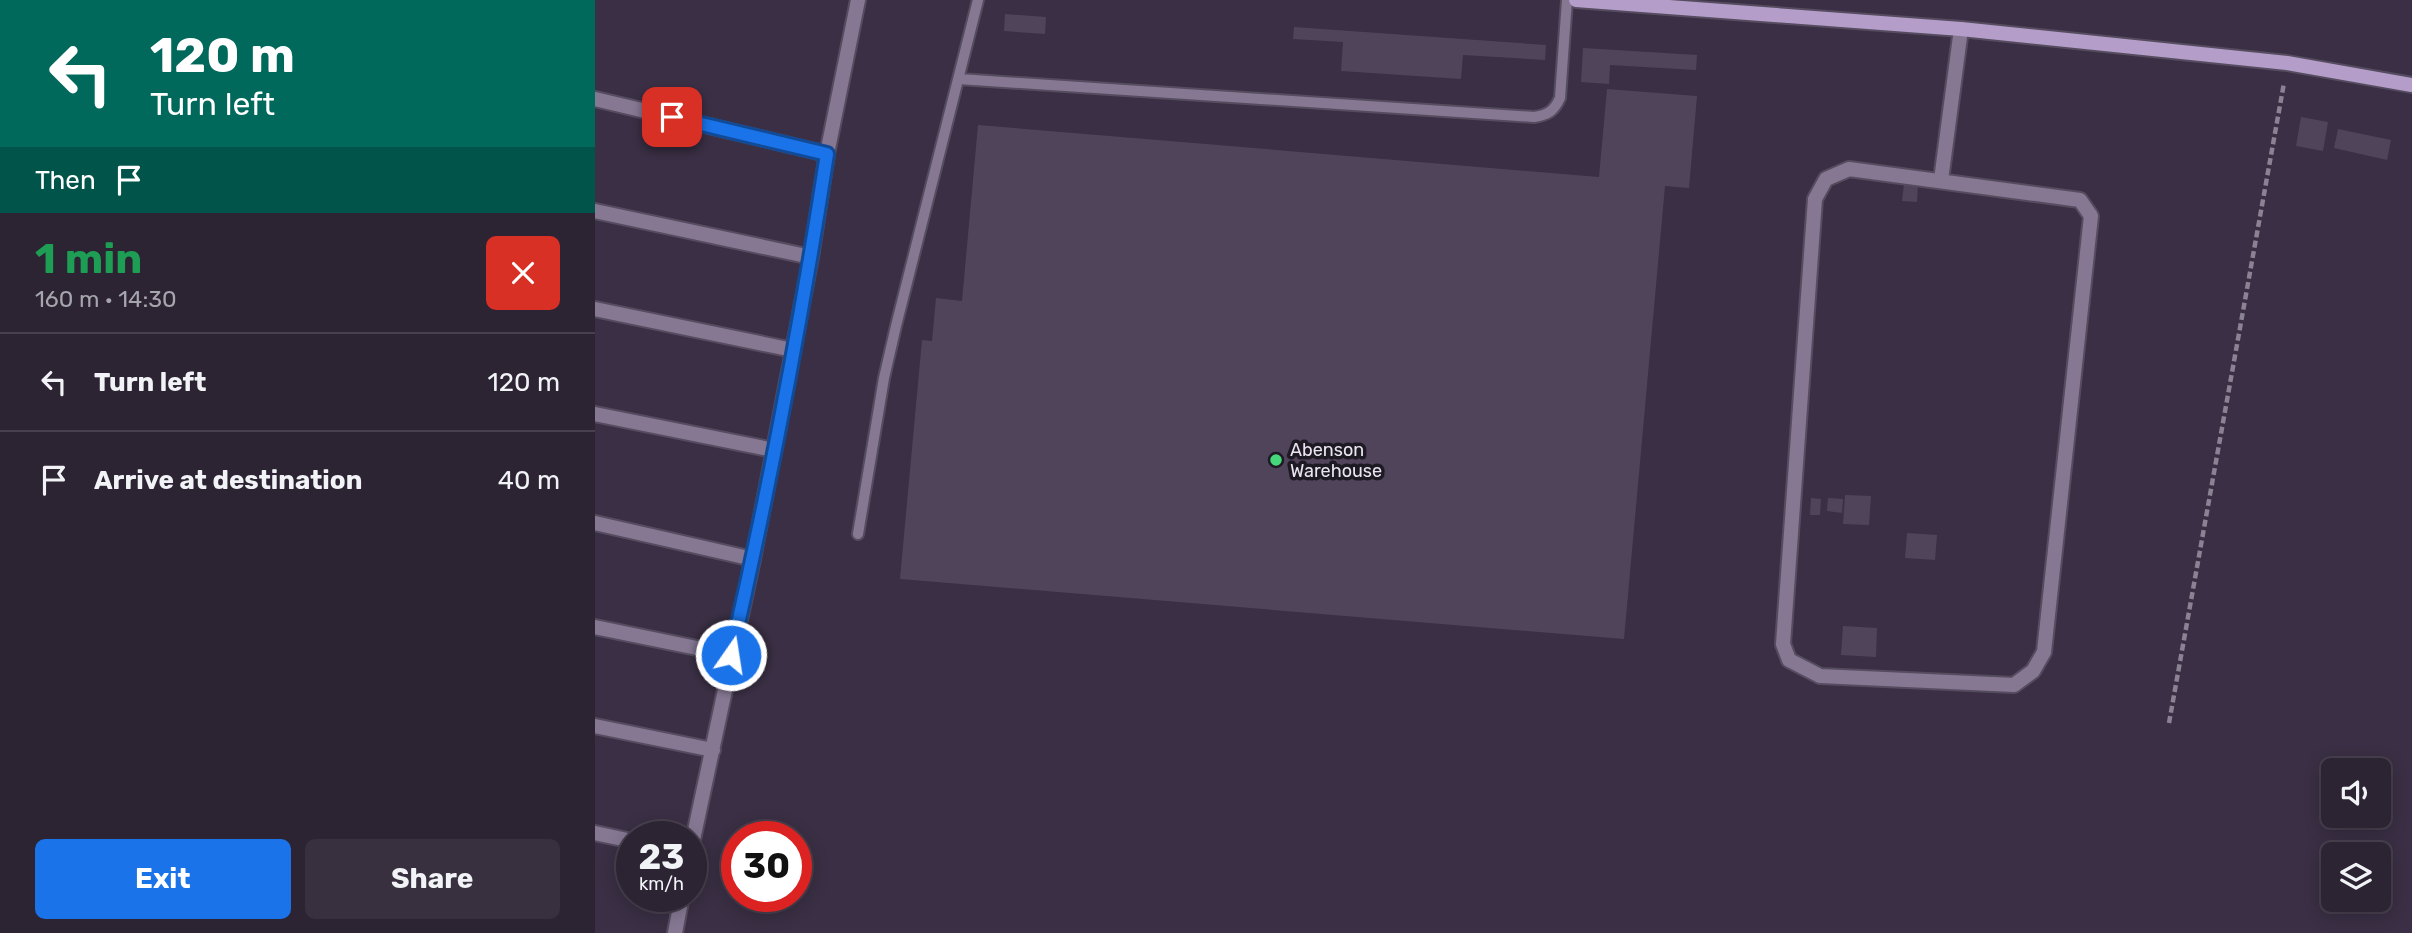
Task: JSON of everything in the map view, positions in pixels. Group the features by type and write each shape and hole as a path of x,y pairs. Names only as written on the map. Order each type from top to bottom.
{"main road":[{"path":"1576,0 1961,29 2287,64 2412,85"}],"street":[{"path":"697,821 753,559 858,0"},
{"path":"1941,180 1961,29"},
{"path":"595,99 827,154"},
{"path":"1849,169 1941,180 2080,200 2091,216 2044,652 2033,671 2014,685 1820,676 1789,660 1783,644 1815,199 1826,179 1849,169"},
{"path":"595,211 811,257"},
{"path":"595,309 793,350"},
{"path":"595,414 774,450"},
{"path":"595,523 753,559"},
{"path":"595,627 731,655"},
{"path":"595,726 713,750"},
{"path":"595,834 616,838"},
{"path":"675,933 679,912"}],"lane":[{"path":"858,534 896,326 978,0"},
{"path":"959,79 1534,117 1547,115 1555,108 1560,98 1567,0"}],"path":[{"path":"2169,723 2287,64"}],"building":[{"path":"1005,14 1046,17 1045,34 1004,31"},
{"path":"1294,27 1546,45 1545,60 1463,55 1461,79 1341,71 1343,42 1293,39"},
{"path":"1583,48 1697,55 1696,70 1610,65 1609,84 1581,82"},
{"name":"Abenson Warehouse","path":"1607,89 1697,96 1689,188 1665,186 1624,639 900,579 922,340 932,341 936,298 962,301 978,125 1599,177"},
{"path":"2301,117 2328,122 2323,151 2296,146"},
{"path":"2338,129 2391,140 2387,160 2334,148"},
{"path":"1904,184 1918,184 1917,202 1902,201"},
{"path":"1845,495 1871,496 1869,525 1843,524"},
{"path":"1811,498 1821,499 1820,515 1810,515"},
{"path":"1828,498 1843,499 1842,513 1827,511"},
{"path":"1907,533 1937,535 1935,560 1905,558"},
{"path":"1843,626 1877,628 1876,657 1841,655"}],"place":[{"name":"Abenson Warehouse","path":"1276,460"}],"route":[{"path":"672,117 827,154 807,281 753,559 731,655"}]}
